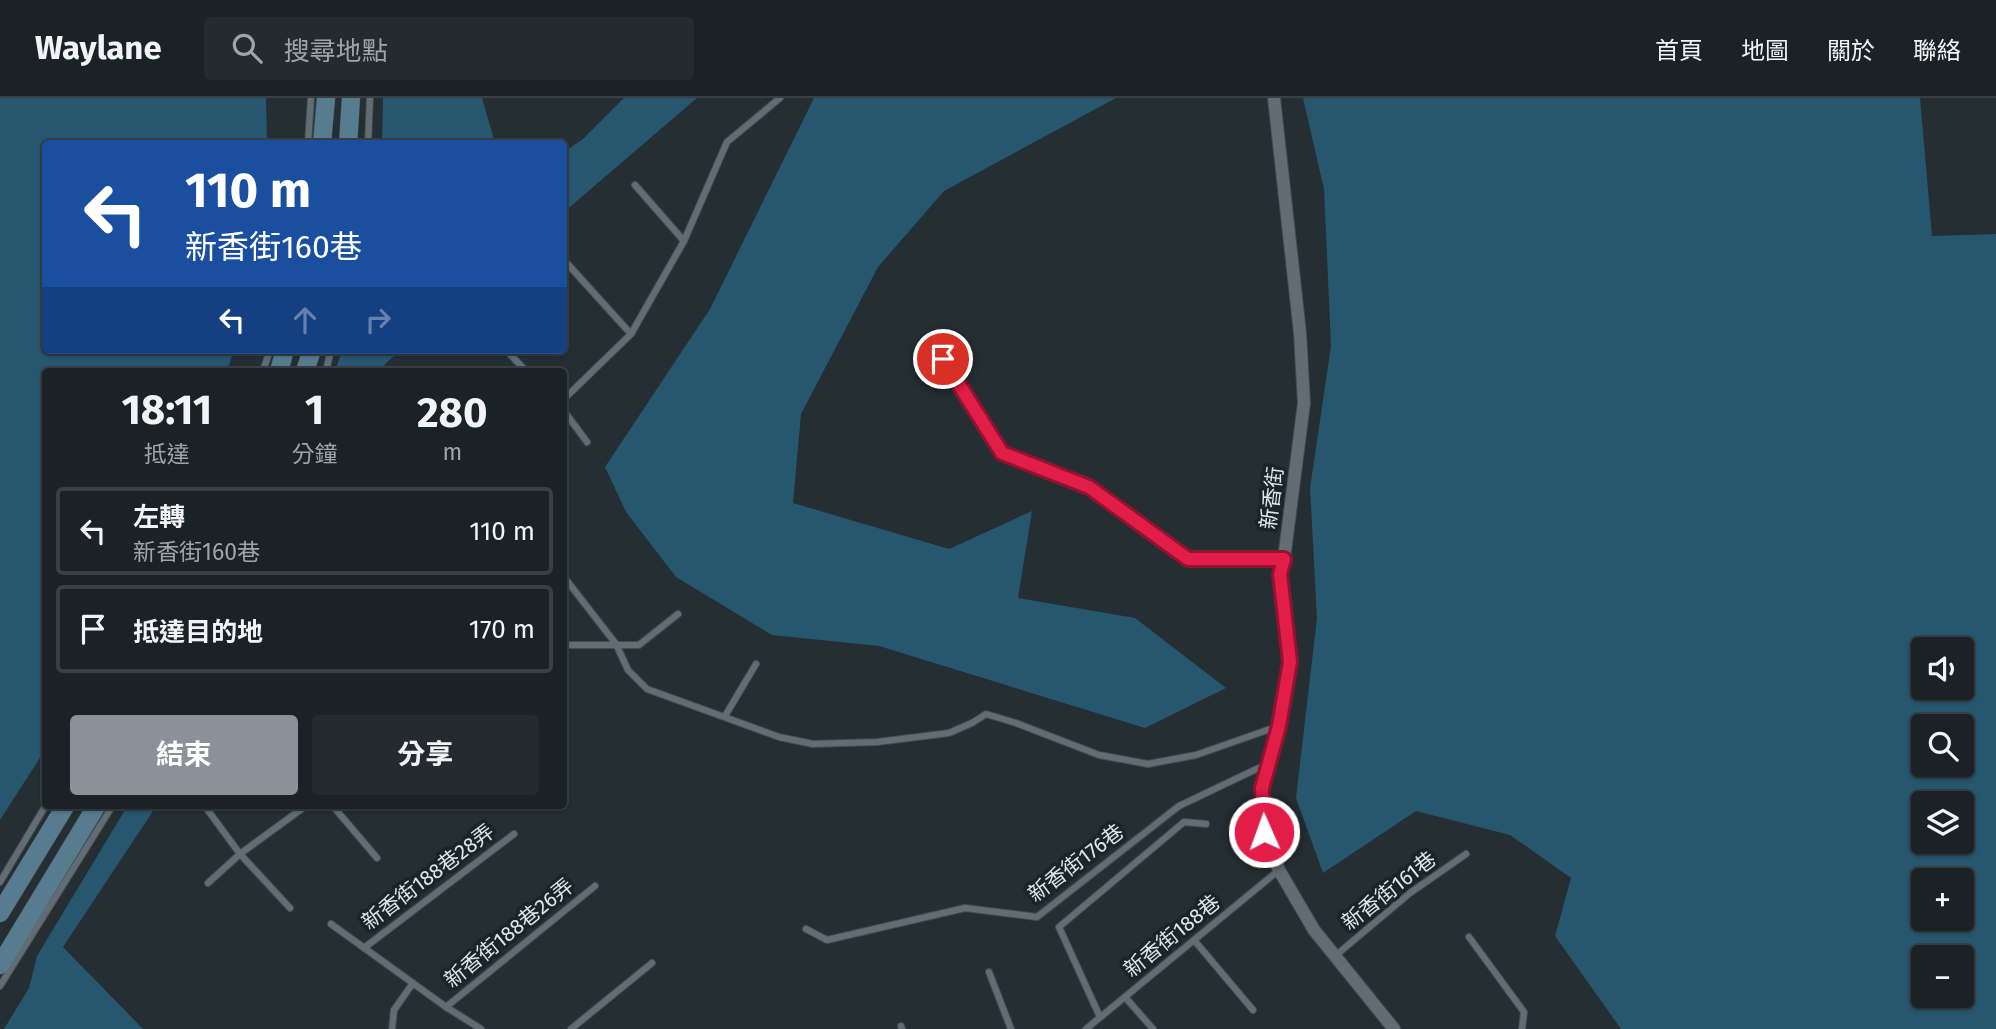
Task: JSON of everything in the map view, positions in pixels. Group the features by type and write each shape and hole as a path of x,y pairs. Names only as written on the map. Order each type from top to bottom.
{"street":[{"path":"322,140 326,98"},
{"path":"348,140 351,98"},
{"name":"新香街","path":"1274,98 1300,333 1304,403 1280,574 1290,662 1279,726 1262,788 1264,832 1279,870 1314,930 1394,1029"},
{"path":"0,913 64,809"},
{"path":"0,965 95,809"}],"lane":[{"path":"308,140 311,98"},
{"path":"368,140 370,98"},
{"path":"567,396 631,334 684,241 727,142 780,98"},
{"path":"635,185 684,241"},
{"path":"567,263 631,334"},
{"path":"510,354 523,368"},
{"path":"943,359 1002,453 1089,487 1188,559 1284,559"},
{"path":"567,415 587,442"},
{"path":"567,581 616,644 628,670 648,689 779,737 813,744 877,742 949,733 986,714 1099,755 1148,764 1196,755 1279,726"},
{"path":"567,645 639,645 678,614"},
{"path":"724,716 756,664"},
{"name":"新香街176巷","path":"806,929 827,940 965,908 1037,917 1179,806 1269,763"},
{"path":"0,883 44,809"},
{"path":"0,986 111,809"},
{"path":"207,809 240,854 290,908"},
{"path":"208,883 240,854 302,809"},
{"path":"335,809 377,858"},
{"path":"1100,1017 1059,927 1184,822 1206,824"},
{"name":"新香街188巷28弄","path":"364,948 514,834"},
{"name":"新香街161巷","path":"1335,956 1410,894 1466,853"},
{"name":"新香街188巷","path":"1086,1029 1279,870"},
{"name":"新香街188巷26弄","path":"446,1007 595,886"},
{"path":"331,924 481,1029"},
{"path":"1469,937 1524,1012 1522,1029"},
{"path":"1195,940 1254,1010"},
{"path":"571,1029 652,963"},
{"path":"989,972 1011,1029"},
{"path":"392,1029 394,1010 413,983"},
{"path":"1125,997 1153,1029"}],"shaded area":[{"path":"0,98 266,98 267,140 42,140 42,354 233,354 228,368 42,368 42,755 0,820"},
{"path":"383,98 482,98 494,140 382,140"},
{"path":"624,98 697,98 567,209 567,150 583,139"},
{"path":"814,98 1116,98 944,191 878,267 801,414 793,503 949,549 1032,511 1018,598 1135,618 1226,688 1145,728 879,646 772,635 676,577 626,512 605,467 710,309"},
{"path":"1303,98 1920,98 1932,236 1996,234 1996,1029 1621,1029 1555,936 1571,878 1510,835 1416,811 1323,873 1296,798 1317,618 1310,488 1331,346 1324,189"},
{"path":"341,354 396,354 383,368 336,368"},
{"path":"126,809 154,809 63,947 143,1029 4,1029 29,988 37,956"}],"route":[{"path":"943,359 1002,453 1089,487 1188,559 1284,559 1280,574 1290,662 1279,726 1262,788 1264,832"}]}
